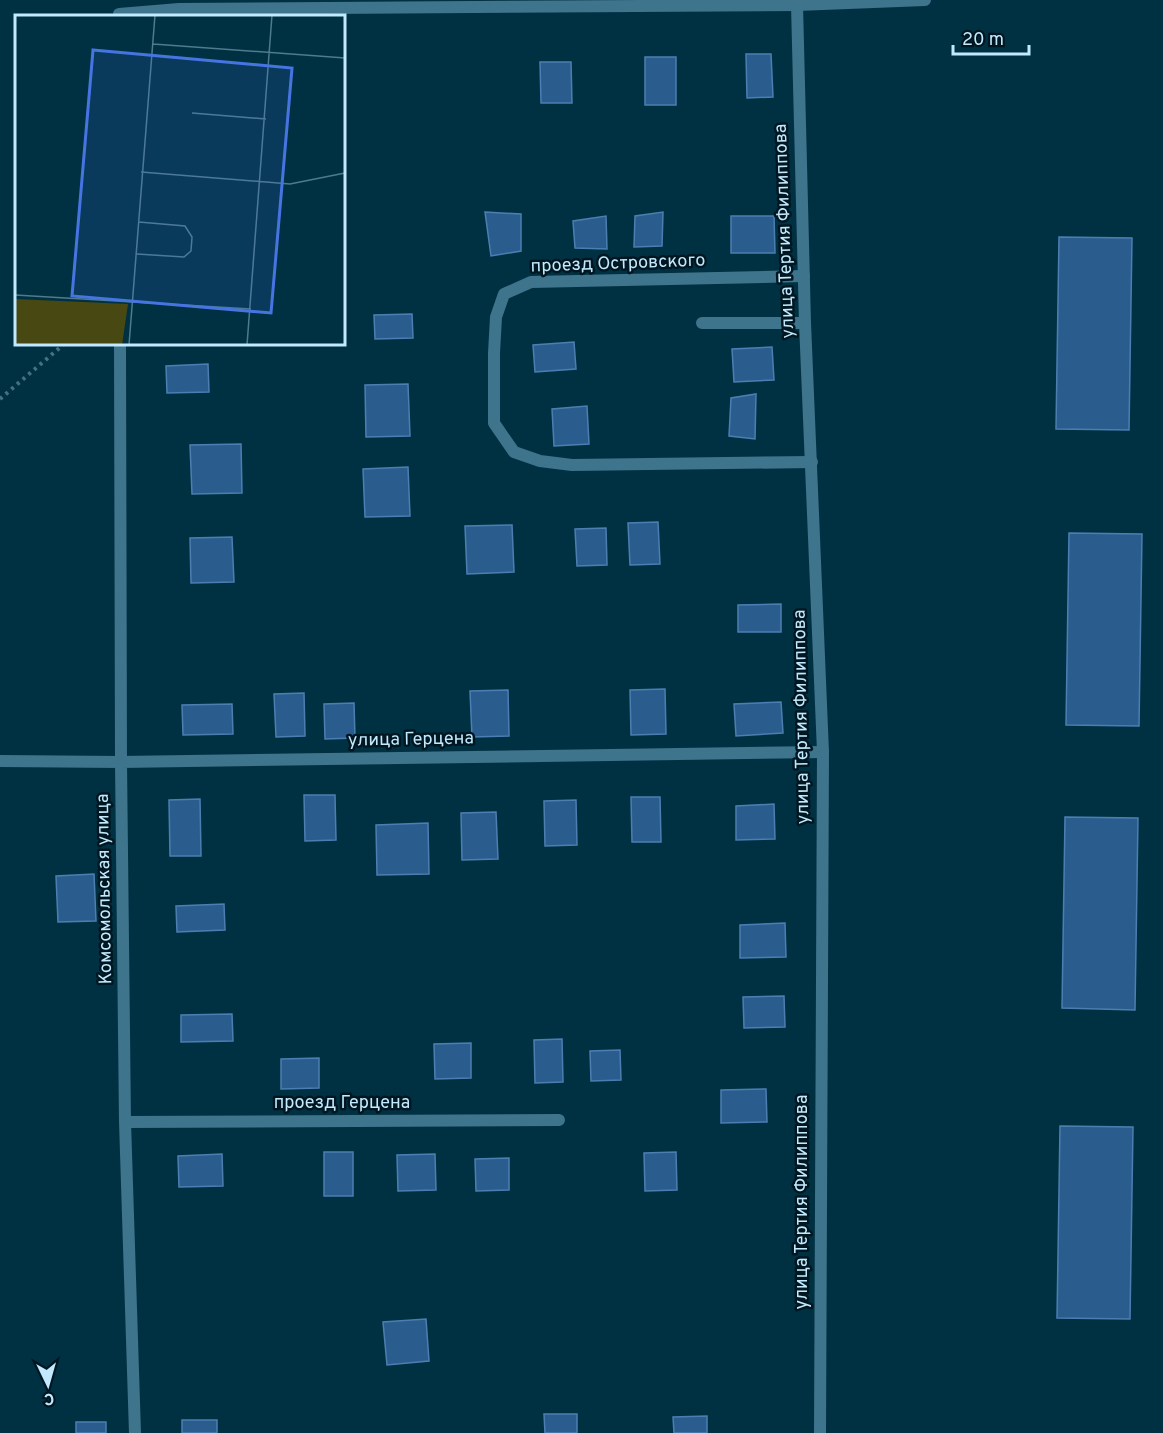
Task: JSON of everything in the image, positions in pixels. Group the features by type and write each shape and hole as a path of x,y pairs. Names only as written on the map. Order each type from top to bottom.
{"street":[{"path":"120,0 119,15 179,9 925,0"},
{"name":"улица Тертия Филиппова","path":"797,3 804,276 823,752 820,1433"},
{"name":"проезд Островского","path":"804,276 531,282 504,294 496,316 494,423 514,452 540,461 572,465 812,462"},
{"path":"702,323 806,323"},
{"name":"Комсомольская улица","path":"120,345 125,1122 135,1433"},
{"name":"улица Герцена","path":"0,761 121,762 823,752"},
{"name":"проезд Герцена","path":"125,1122 559,1120"}],"path":[{"path":"0,399 63,345"}],"building":[{"path":"746,54 771,54 773,97 747,98"},
{"path":"645,57 676,57 676,105 645,105"},
{"path":"540,62 571,62 572,103 541,103"},
{"path":"485,212 521,214 521,251 491,256"},
{"path":"663,212 662,246 634,247 635,216"},
{"path":"606,216 607,249 575,248 573,221"},
{"path":"731,216 774,216 775,253 731,253"},
{"path":"1059,237 1132,238 1129,430 1056,429"},
{"path":"412,314 413,338 375,339 374,315"},
{"path":"574,342 576,369 535,372 533,345"},
{"path":"772,347 774,380 734,382 732,349"},
{"path":"208,364 209,392 167,393 166,366"},
{"path":"408,384 410,436 366,437 365,385"},
{"path":"756,394 755,439 729,436 731,398"},
{"path":"587,406 589,444 554,446 552,409"},
{"path":"241,444 242,493 192,494 190,445"},
{"path":"408,467 410,516 365,517 363,469"},
{"path":"658,522 660,564 630,565 628,523"},
{"path":"512,525 514,572 467,574 465,526"},
{"path":"606,528 607,565 577,566 575,529"},
{"path":"1069,533 1142,534 1139,726 1066,725"},
{"path":"232,537 234,582 191,583 190,538"},
{"path":"781,604 781,632 738,632 738,605"},
{"path":"665,689 666,734 631,735 630,690"},
{"path":"508,690 509,736 472,737 470,691"},
{"path":"304,693 305,736 276,737 274,694"},
{"path":"781,702 783,733 736,736 734,704"},
{"path":"354,703 355,738 325,739 324,704"},
{"path":"232,704 233,734 183,735 182,705"},
{"path":"304,795 335,795 336,840 305,841"},
{"path":"631,797 660,797 661,842 632,842"},
{"path":"200,799 201,856 170,856 169,800"},
{"path":"576,800 577,845 545,846 544,801"},
{"path":"774,804 775,839 736,840 736,806"},
{"path":"496,812 498,859 462,860 461,813"},
{"path":"1065,817 1138,818 1135,1010 1062,1008"},
{"path":"428,823 429,874 377,875 376,825"},
{"path":"94,874 96,921 58,922 56,876"},
{"path":"224,904 225,930 177,932 176,906"},
{"path":"785,923 786,957 740,958 740,925"},
{"path":"784,996 785,1027 744,1028 743,997"},
{"path":"232,1014 233,1041 181,1042 181,1015"},
{"path":"562,1039 563,1082 535,1083 534,1040"},
{"path":"471,1043 471,1078 435,1079 434,1044"},
{"path":"620,1050 621,1080 591,1081 590,1051"},
{"path":"319,1058 319,1088 281,1089 281,1059"},
{"path":"766,1089 767,1122 721,1123 721,1090"},
{"path":"1060,1126 1133,1127 1130,1319 1057,1318"},
{"path":"324,1152 353,1152 353,1196 324,1196"},
{"path":"676,1152 677,1190 645,1191 644,1153"},
{"path":"222,1154 223,1186 179,1187 178,1156"},
{"path":"435,1154 436,1190 398,1191 397,1155"},
{"path":"509,1158 509,1190 476,1191 475,1159"},
{"path":"426,1319 429,1361 387,1365 383,1322"},
{"path":"544,1414 577,1414 577,1433 545,1433"},
{"path":"707,1416 707,1433 674,1433 673,1417"},
{"path":"182,1420 217,1420 217,1433 182,1433"},
{"path":"76,1422 106,1422 106,1433 76,1433"}]}
